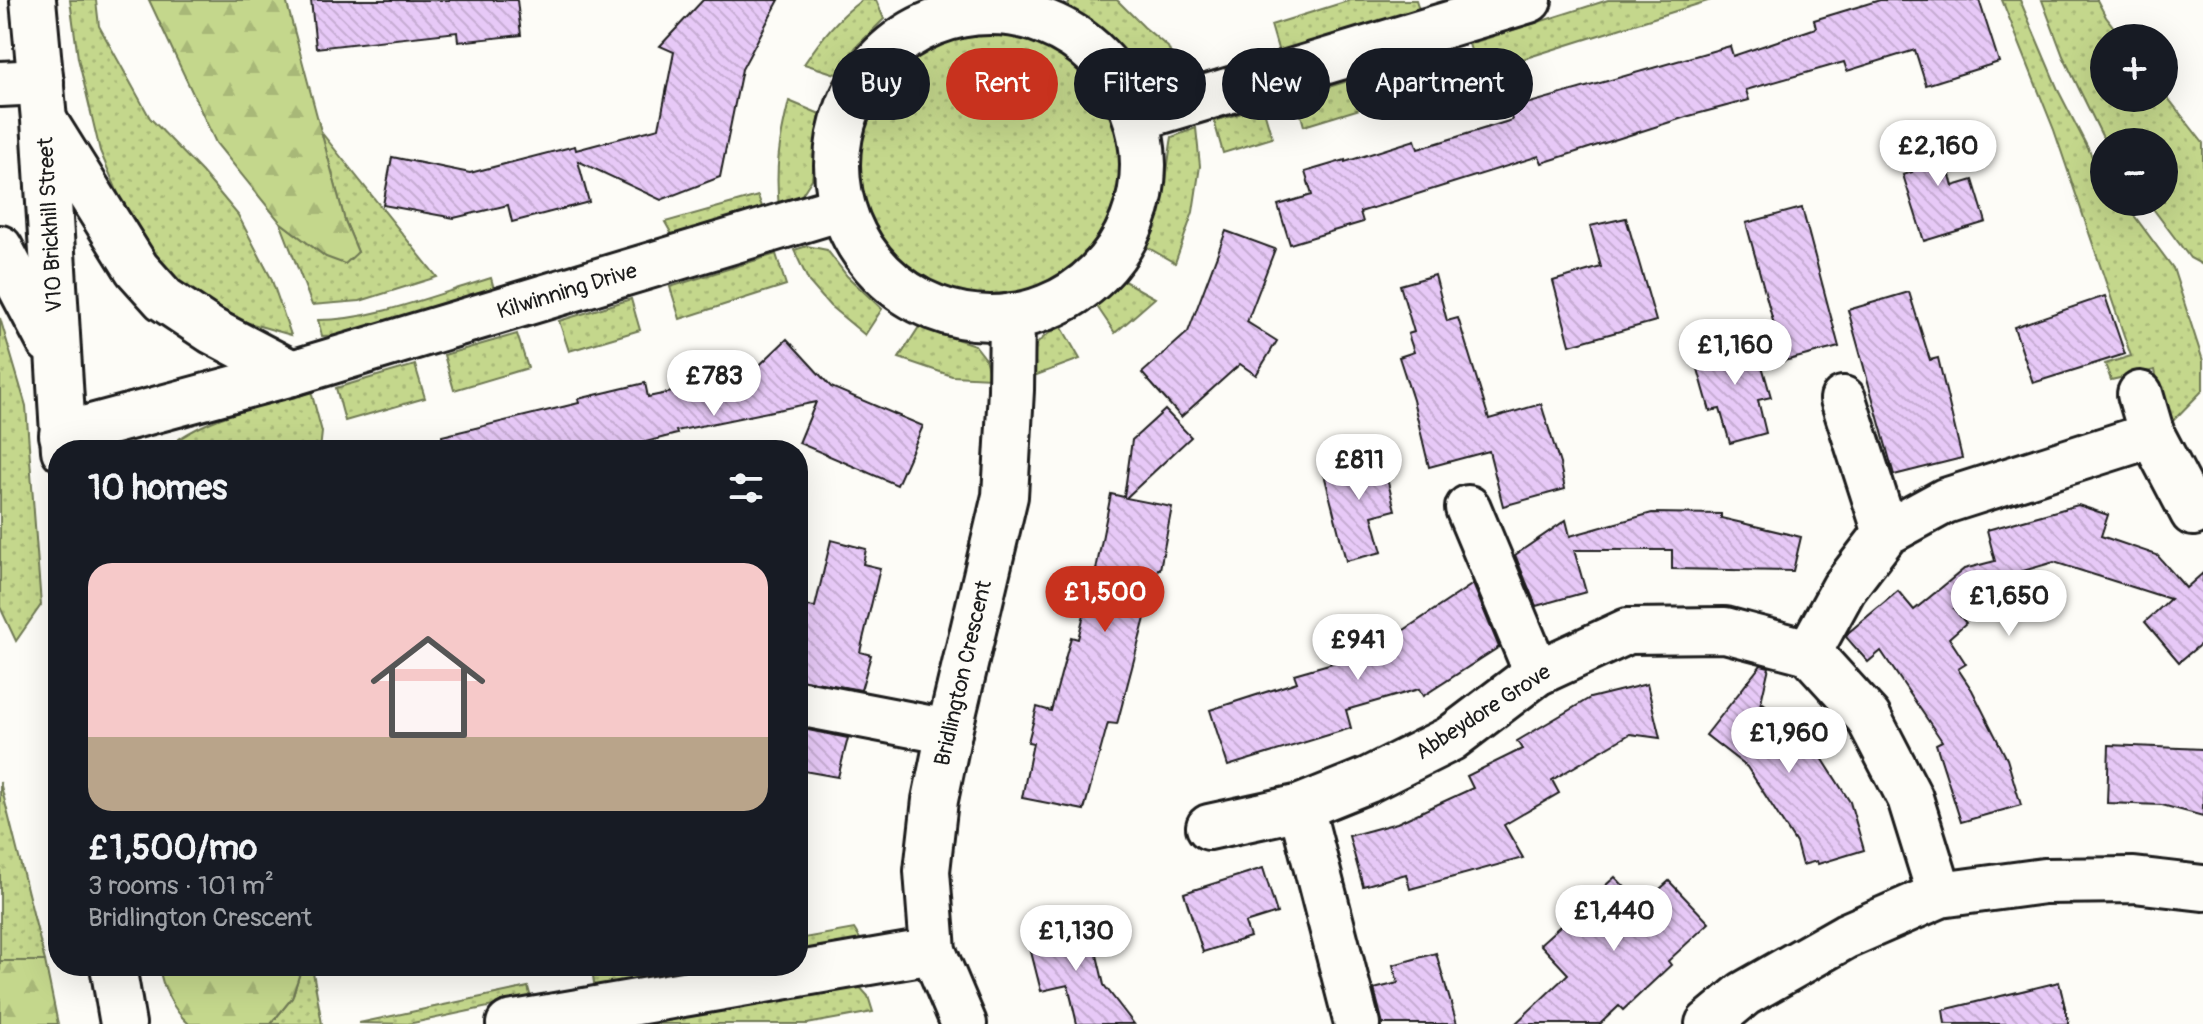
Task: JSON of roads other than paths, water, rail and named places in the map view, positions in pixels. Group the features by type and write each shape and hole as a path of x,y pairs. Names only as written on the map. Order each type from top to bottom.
{"street":[{"name":"V10 Brickhill Street","path":"33,0 28,95 57,358 63,440"},
{"path":"1206,97 1529,0"},
{"path":"1088,48 1074,35 1025,14 914,13 849,103 836,155 842,208 860,247 889,281 926,305 968,316 1012,316 1063,300 1105,268 1133,222 1145,171 1138,120"},
{"path":"28,95 122,247 164,299 212,331 292,373"},
{"name":"Kilwinning Drive","path":"70,440 842,208"},
{"path":"0,248 57,358"},
{"name":"Bridlington Crescent","path":"964,1024 933,951 927,871 935,800 949,732 1005,496 1012,316"},
{"path":"2140,394 2152,435 2193,513"},
{"path":"1843,399 1886,533"},
{"path":"1940,895 1910,798 1868,717 1809,652 1844,588 1886,533 1945,501 2152,435"},
{"path":"1468,508 1537,673"},
{"name":"Abbeydore Grove","path":"1209,827 1301,807 1368,780 1450,739 1537,673 1628,631 1725,630 1809,652"},
{"path":"808,705 949,732"},
{"path":"1301,807 1357,1024"},
{"path":"1708,1024 1744,994 1846,936 1940,895 2044,881 2134,880 2203,888"},
{"path":"808,975 933,951"},
{"path":"115,976 123,1024"},
{"path":"509,1024 587,1017 802,976"}]}
